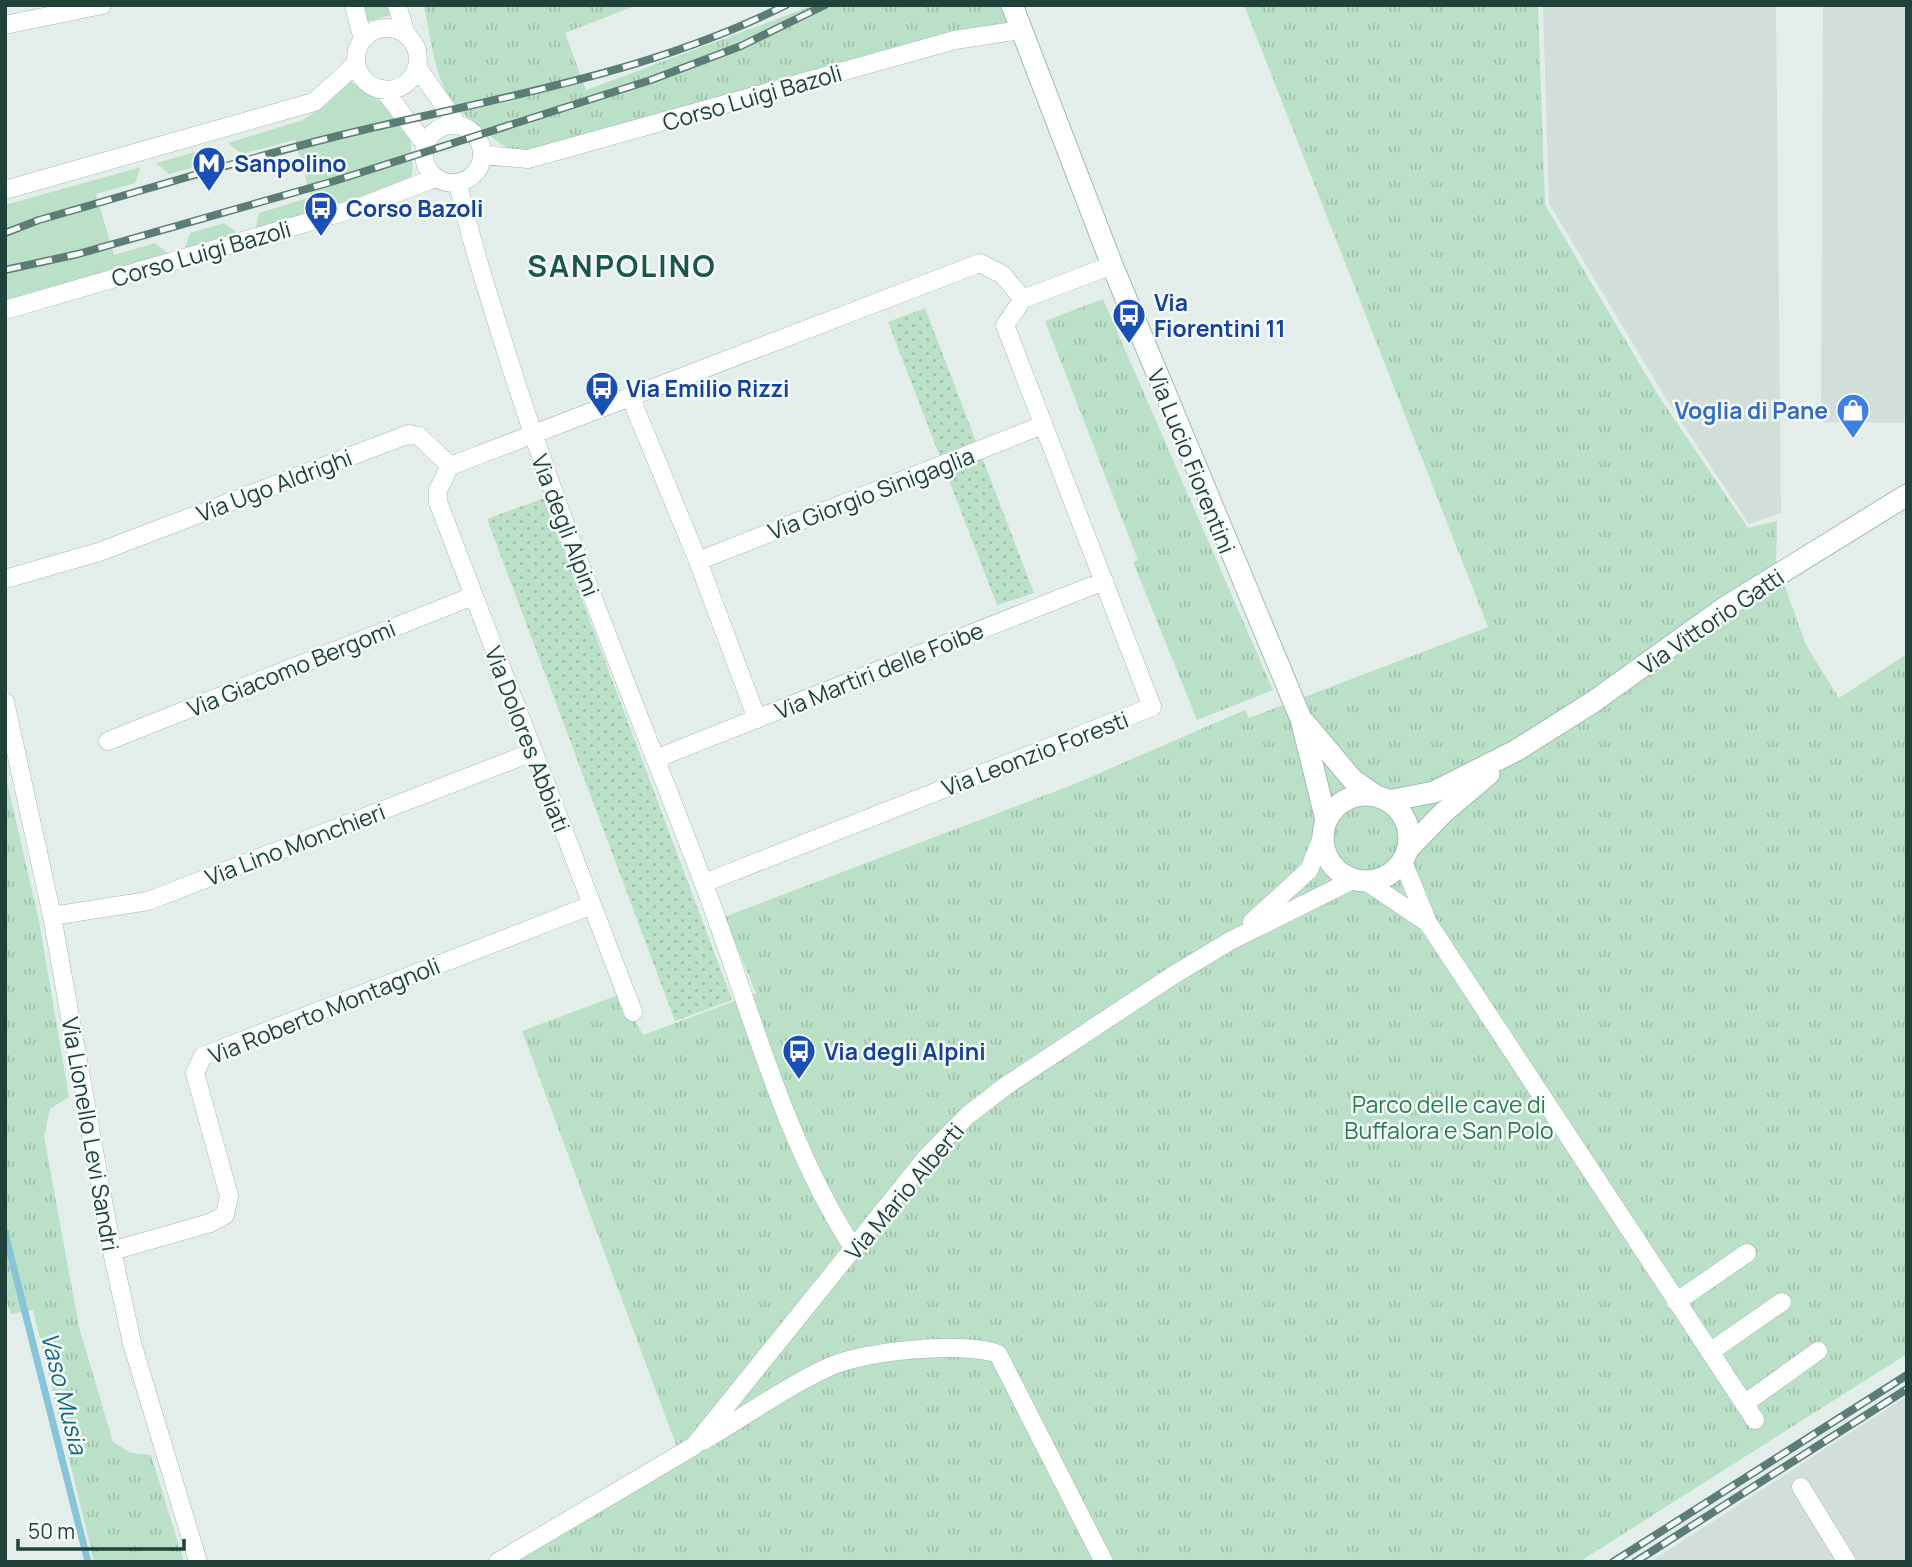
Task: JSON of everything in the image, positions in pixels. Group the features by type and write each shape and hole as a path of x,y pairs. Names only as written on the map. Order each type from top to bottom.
{"street":[{"path":"5,25 102,5"},
{"path":"354,5 363,40"},
{"path":"397,5 406,34 415,44 417,67 457,124"},
{"name":"Via Lucio Fiorentini","path":"1012,5 1112,265 1301,719 1324,827"},
{"path":"406,34 390,28 380,28 358,47 356,64 366,81 383,89 425,144"},
{"name":"Corso Luigi Bazoli","path":"483,155 528,159 955,40 1021,30"},
{"path":"5,190 314,102 356,64"},
{"path":"383,89 402,86 417,67"},
{"path":"457,124 471,130 480,141 483,155 480,167 470,178 458,183 435,178 424,162 425,144 432,132 444,125 457,124"},
{"name":"Corso Luigi Bazoli","path":"5,310 360,207 435,178"},
{"name":"Via degli Alpini","path":"458,183 467,226 532,434 704,883 799,1142 831,1213 854,1248"},
{"path":"450,466 980,263 1003,275 1023,299 1112,265"},
{"name":"Via Leonzio Foresti","path":"704,883 1152,707 1005,325 1023,299"},
{"path":"630,396 698,561 757,719"},
{"name":"Via Giorgio Sinigaglia","path":"698,561 1043,425"},
{"name":"Via Ugo Aldrighi","path":"5,579 99,552 409,434 419,436 450,466"},
{"name":"Via Dolores Abbiati","path":"450,466 438,490 438,502 633,1012"},
{"name":"Via Vittorio Gatti","path":"1382,798 1434,792 1517,750 1593,702 1724,608 1907,495"},
{"name":"Via Martiri delle Foibe","path":"655,759 1104,582"},
{"name":"Via Giacomo Bergomi","path":"108,741 474,596"},
{"name":"Via Lionello Levi Sandri","path":"5,702 52,916 112,1251 132,1343 198,1562"},
{"name":"Via Lucio Fiorentini","path":"1301,719 1352,779 1382,798"},
{"name":"Via Vittorio Gatti","path":"1406,856 1444,812 1517,750"},
{"name":"Via Lino Monchieri","path":"52,916 148,901 533,752"},
{"path":"1428,923 1360,881 1340,874 1330,863 1324,849 1324,827 1335,808 1347,799 1361,795 1382,798 1406,822 1406,856 1428,923 1755,1420"},
{"name":"Via Mario Alberti","path":"1230,941 1302,878 1315,859 1324,827"},
{"path":"1360,881 1393,873 1406,856"},
{"name":"Via Mario Alberti","path":"694,1446 926,1158 968,1115 1018,1077 1230,941 1360,881"},
{"name":"Via Roberto Montagnoli","path":"112,1251 210,1223 225,1215 229,1196 195,1073 203,1056 592,905"},
{"path":"1676,1301 1747,1253"},
{"path":"1710,1352 1782,1301"},
{"name":"Via Mario Alberti","path":"498,1562 831,1366 911,1349 980,1348 998,1354 1104,1562"},
{"path":"1744,1404 1818,1351"},
{"path":"1801,1488 1847,1562"}],"shaded area":[{"path":"1543,5 1776,5 1781,513 1749,524 1665,397 1549,203"},
{"path":"1823,5 1907,5 1907,423 1821,422"},
{"path":"1907,1396 1907,1562 1650,1562"}],"green space":[{"path":"363,5 389,5 390,15 367,22"},
{"path":"424,5 637,5 565,33 586,90 814,5 1009,5 1018,29 526,158 477,126 447,93 435,63"},
{"name":"Parco delle cave di Buffalora e San Polo","path":"1244,5 1538,5 1545,205 1658,395 1748,528 1777,521 1776,561 1806,645 1839,698 1907,654 1907,1354 1579,1562 516,1562 682,1461 522,1031 621,994 643,1035 756,993 724,917 1072,785 1245,710 1249,718 1488,627"},
{"path":"350,80 398,115 410,140 412,176 363,200 255,231 259,213 311,197 295,140 242,154 228,143 303,120 327,104"},
{"path":"210,148 206,164 169,174 156,163"},
{"path":"141,167 135,183 96,194 114,255 155,243 170,255 5,302 5,205"},
{"path":"224,223 240,235 184,251 190,233"},
{"path":"1103,299 1273,690 1197,720 1133,562 1138,560 1045,321"},
{"path":"925,308 1034,593 997,605 888,322"},
{"path":"544,498 732,1000 675,1021 487,519"},
{"path":"5,773 39,921 69,1097 50,1109 44,1136 79,1327 113,1442 131,1453 151,1455 184,1562 94,1562 33,1310 11,1314 5,1297"}],"waterway":[{"name":"Vaso Musia","path":"5,1233 88,1562"}],"railway":[{"path":"5,233 39,220 272,153 627,66 734,29 786,5"},
{"path":"5,270 78,254 331,182 651,80 741,46 825,5"},
{"path":"1613,1562 1907,1375"},
{"path":"1635,1562 1907,1389"}],"place":[{"name":"Sanpolino","path":"209,193"},
{"name":"Corso Bazoli","path":"321,238"},
{"name":"Via Fiorentini 11","path":"1129,345"},
{"name":"Via Emilio Rizzi","path":"602,418"},
{"name":"Voglia di Pane","path":"1853,440"},
{"name":"Via degli Alpini","path":"799,1081"}],"district":[{"name":"SANPOLINO","path":"622,265"}]}
